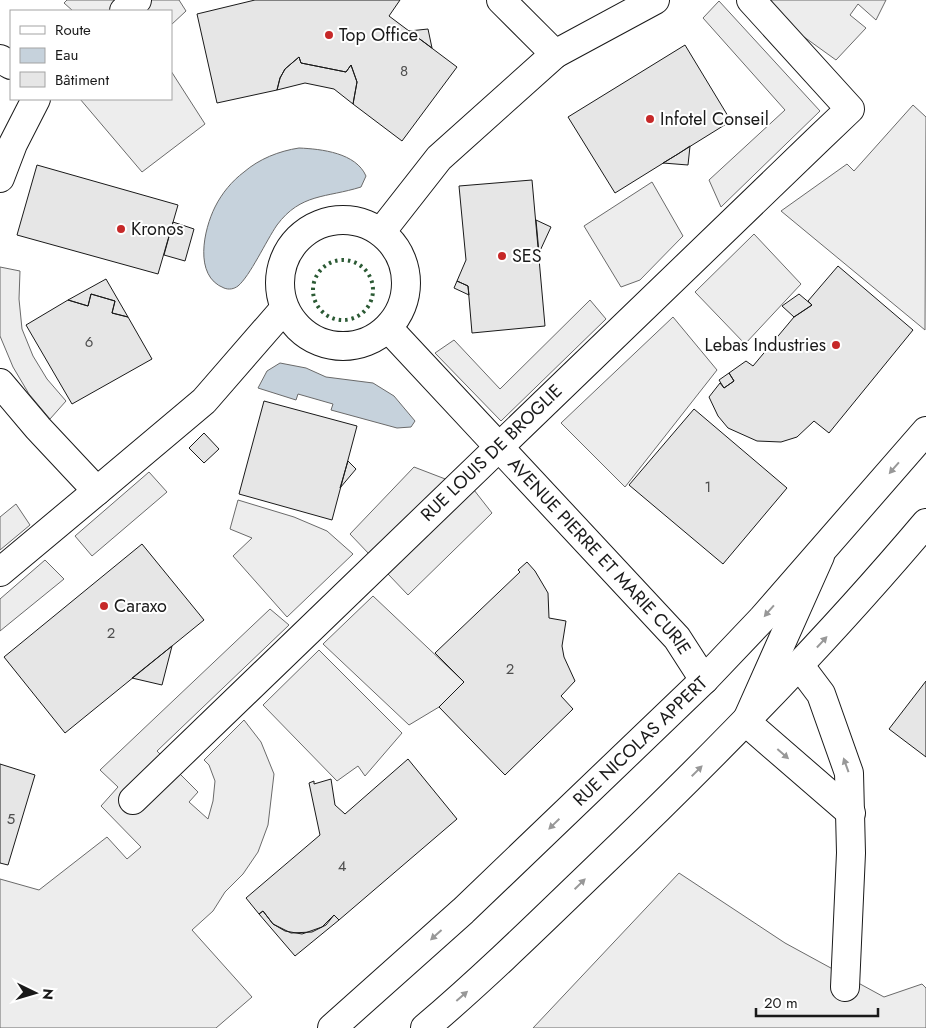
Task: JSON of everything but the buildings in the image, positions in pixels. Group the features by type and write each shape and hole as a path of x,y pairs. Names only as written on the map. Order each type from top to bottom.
{"street":[{"path":"125,10 137,0"},
{"path":"501,0 555,54"},
{"path":"381,232 439,158 555,54 655,0"},
{"name":"RUE LOUIS DE BROGLIE","path":"133,800 496,447 668,285 850,109 750,0"},
{"path":"0,178 13,144 35,100"},
{"path":"342,219 363,222 381,232 396,248 405,268 406,289 400,310 388,328 372,340 352,346 331,346 312,339 296,326 284,309 279,288 281,268 289,248 303,233 322,223 342,219"},
{"path":"0,572 204,401 284,309"},
{"name":"AVENUE PIERRE ET MARIE CURIE","path":"388,328 496,447 676,638 704,680"},
{"path":"0,383 38,428 97,491"},
{"name":"RUE NICOLAS APPERT","path":"332,1028 463,911 704,680 824,548 926,431"},
{"path":"425,1028 542,921 746,722 864,596 926,523"},
{"path":"746,722 824,548"},
{"path":"800,666 821,694 849,773 851,853 845,987"},
{"path":"746,722 851,813"}],"shaded area":[{"path":"67,0 179,0 186,11 172,24 172,10 72,10 64,3"},
{"path":"767,0 886,0 876,20 858,4 850,15 866,28 836,60 775,16"},
{"path":"719,1 820,111 721,207 709,180 785,110 703,18"},
{"path":"172,73 205,124 142,172 81,100 172,100"},
{"path":"913,105 926,117 925,330 781,211 847,164 854,171"},
{"path":"652,182 683,236 640,280 621,287 584,226"},
{"path":"754,234 801,284 745,344 695,292"},
{"path":"0,267 20,271 19,299 22,329 33,356 47,379 66,401 50,419 29,394 13,367 0,336"},
{"path":"590,300 606,319 501,421 435,353 454,340 500,389"},
{"path":"673,317 717,370 625,487 561,423"},
{"path":"414,467 474,490 492,513 408,595 350,534"},
{"path":"149,472 167,492 92,556 75,536"},
{"path":"238,500 294,517 327,531 353,554 287,617 233,556 252,538 230,529"},
{"path":"16,504 30,525 0,550 0,517"},
{"path":"45,560 64,579 0,631 0,599"},
{"path":"373,596 464,682 439,707 409,725 323,644"},
{"path":"270,609 289,625 157,751 198,792 189,802 208,819 213,801 215,781 209,765 204,760 244,720 261,742 274,774 268,825 258,852 243,874 225,892 213,911 192,930 252,997 216,1028 0,1028 0,879 39,890 107,837 127,859 141,847 101,806 118,787 100,770"},
{"path":"319,650 402,733 365,776 358,766 337,781 263,705"},
{"path":"679,873 785,943 884,997 922,984 926,988 926,1028 533,1028"}],"water":[{"path":"299,148 328,151 355,162 366,176 361,187 315,198 295,207 277,225 243,281 235,288 224,288 214,282 208,273 205,263 204,251 207,227 215,207 235,179 250,167 270,156"},
{"path":"280,363 306,368 326,377 373,383 394,396 415,421 411,427 397,428 331,410 333,404 298,394 296,400 258,388 267,371"}],"hedge":[{"path":"343,260 355,262 368,273 373,290 371,302 360,315 343,320 331,318 318,307 313,290 315,278 326,265 343,260"}],"place":[{"name":"Top Office","path":"329,35"},
{"name":"Infotel Conseil","path":"650,119"},
{"name":"Kronos","path":"121,229"},
{"name":"SES","path":"502,256"},
{"name":"Lebas Industries","path":"836,345"},
{"name":"Caraxo","path":"104,606"}]}
